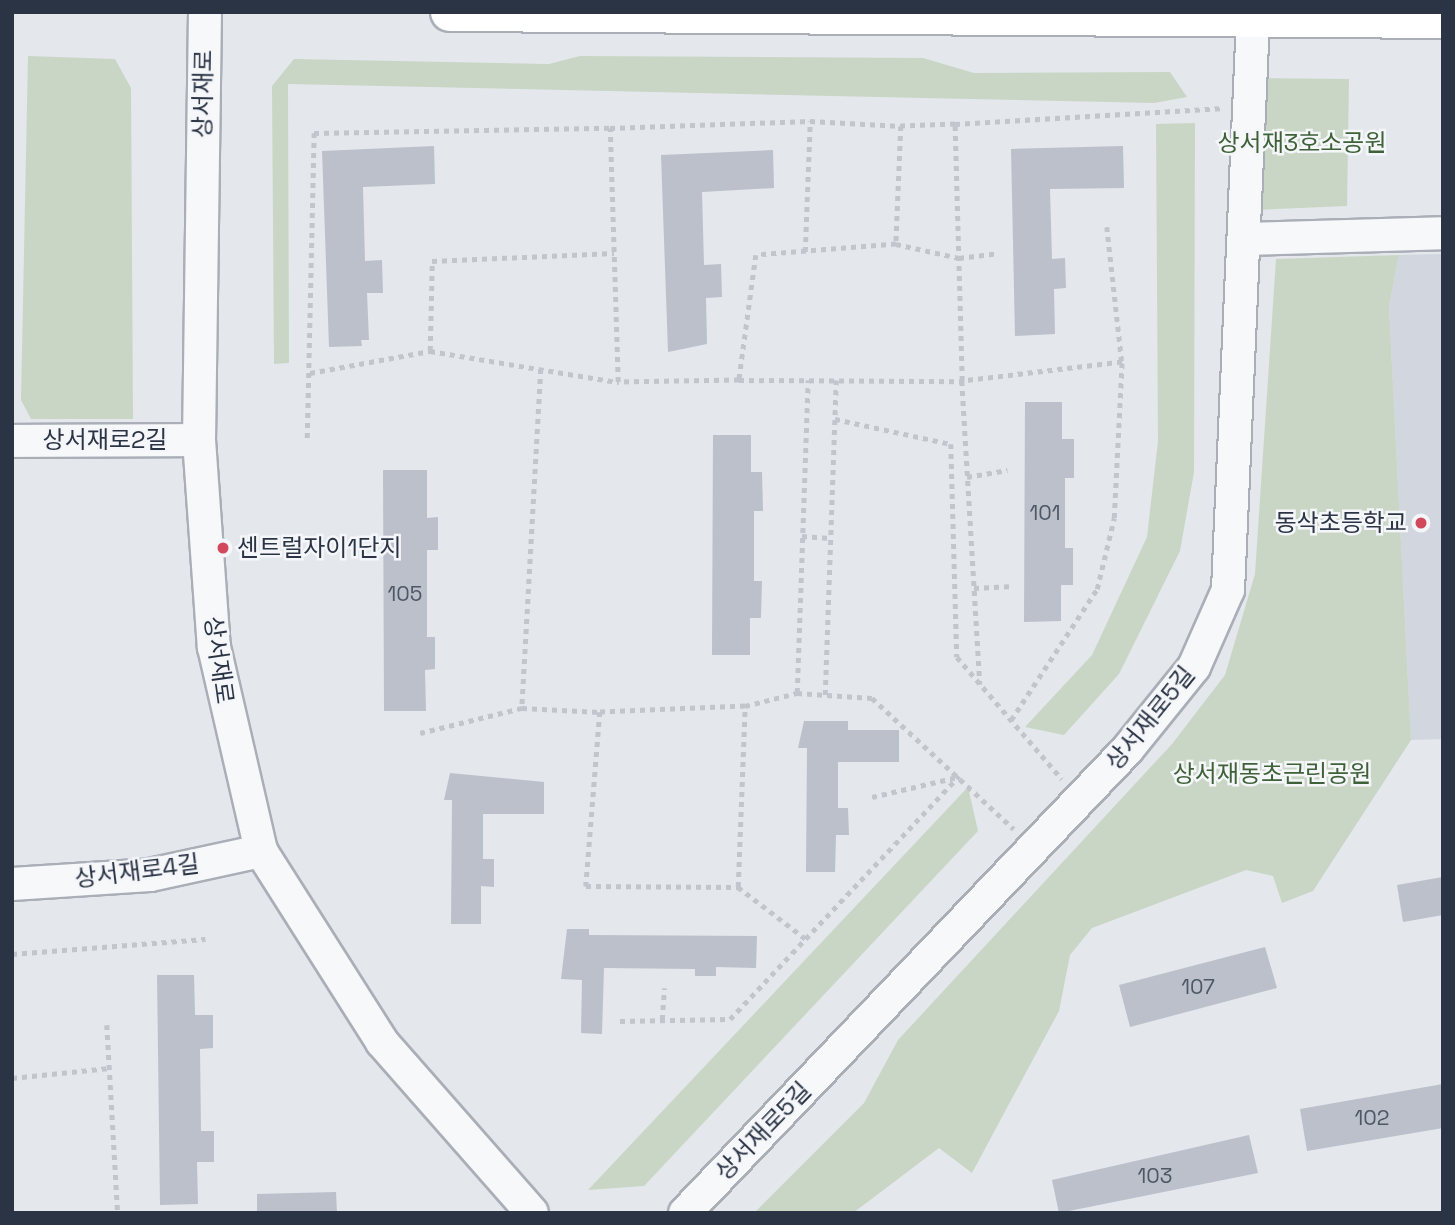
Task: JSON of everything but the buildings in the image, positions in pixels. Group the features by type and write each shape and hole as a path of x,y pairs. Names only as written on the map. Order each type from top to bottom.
{"main road":[{"path":"450,12 1064,15 1253,20 1443,19"}],"street":[{"name":"상서재로","path":"205,12 199,440 214,647 261,851 382,1042 532,1213"},
{"name":"상서재로5길","path":"685,1213 1080,800 1195,667 1228,590 1253,20"},
{"path":"1245,239 1443,233"},
{"name":"상서재로2길","path":"12,441 199,440"},
{"name":"상서재로4길","path":"12,884 150,875 261,851"}],"path":[{"path":"307,438 314,133 610,128 810,121 901,126 1110,119 1250,105"},
{"path":"804,252 810,121"},
{"path":"955,124 962,381 980,684"},
{"path":"896,244 901,126"},
{"path":"610,128 618,382"},
{"path":"1010,720 1097,589 1114,518 1122,362 1107,227"},
{"path":"739,380 756,255 896,244 959,258 998,253"},
{"path":"430,351 432,261 614,253"},
{"path":"310,373 430,351 618,382 962,381 1122,362"},
{"path":"522,708 541,369"},
{"path":"797,693 808,380"},
{"path":"825,695 836,380"},
{"path":"835,419 951,444 957,657 1080,800"},
{"path":"967,477 1007,470"},
{"path":"802,536 830,538"},
{"path":"974,588 1009,586"},
{"path":"420,733 522,708 600,712 745,706 797,693 872,698 1034,848"},
{"path":"738,887 745,706"},
{"path":"600,712 586,886 738,887 806,939"},
{"path":"872,797 959,776"},
{"path":"620,1021 730,1019 959,776"},
{"path":"12,954 205,939"},
{"path":"662,1020 664,988"},
{"path":"107,1025 116,1213"},
{"path":"12,1078 109,1068"}],"shaded area":[{"name":"동삭초등학교","path":"1443,254 1443,739 1411,740 1389,306 1399,255"}],"green space":[{"path":"28,56 115,59 131,88 133,419 31,419 21,400"},
{"path":"580,56 923,58 974,73 1170,72 1187,97 1154,103 288,84 289,363 274,364 272,86 294,59 549,64"},
{"name":"상서재3호소공원","path":"1256,78 1349,79 1347,206 1254,210"},
{"path":"1195,123 1194,472 1180,551 1119,674 1064,735 1025,727 1092,655 1147,537 1158,441 1156,124"},
{"name":"상서재동초근린공원","path":"1399,255 1389,306 1411,740 1313,891 1282,903 1273,876 1246,870 1092,928 1070,955 1059,1011 972,1173 939,1148 853,1213 754,1213 864,1103 898,1040 1172,744 1225,675 1255,574 1276,259"},
{"path":"968,787 978,831 644,1186 588,1190"}],"place":[{"name":"동삭초등학교","path":"1421,523"},
{"name":"센트럴자이1단지","path":"223,548"}]}
